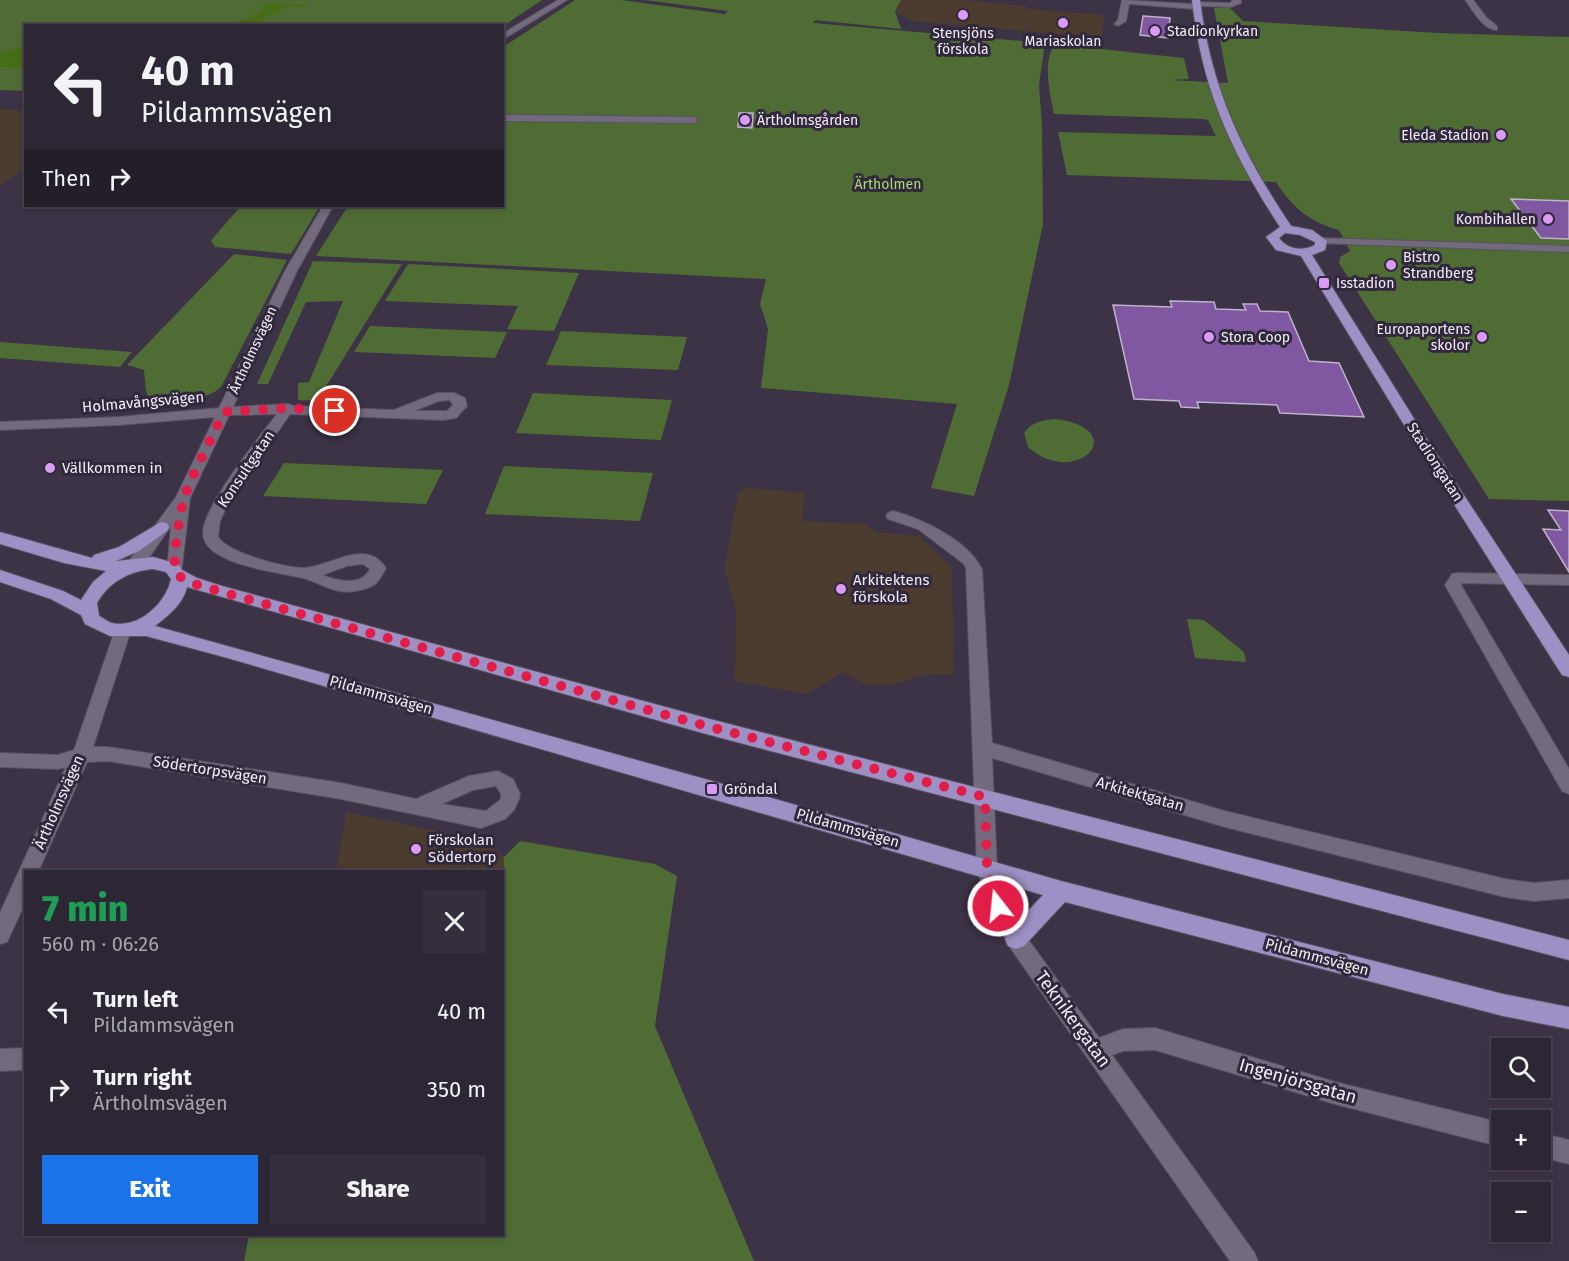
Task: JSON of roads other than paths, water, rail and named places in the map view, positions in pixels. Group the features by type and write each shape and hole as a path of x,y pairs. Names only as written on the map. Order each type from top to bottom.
{"main road":[{"path":"1194,2 1204,62 1225,121 1255,181 1288,230"},
{"path":"1288,230 1310,234 1320,241 1321,247 1317,250 1304,252 1282,248 1273,240 1274,234 1288,230"},
{"name":"Stadiongatan","path":"1304,252 1348,327 1569,670"},
{"path":"85,561 126,552 142,543 161,527"},
{"path":"0,538 85,561 133,565 158,564 191,582 218,591 706,726 1569,950"},
{"name":"Ärtholmsvägen","path":"87,610 95,590 109,578 133,565"},
{"name":"Ärtholmsvägen","path":"126,630 152,618 173,602 179,587 176,572"},
{"path":"0,576 57,595 87,610 91,620 101,628 115,631 126,630"},
{"name":"Pildammsvägen","path":"126,630 146,630 234,653 1061,891 1503,1005 1569,1018"},
{"path":"1016,939 1061,891"}],"street":[{"path":"504,37 563,0"},
{"path":"1118,24 1122,21 1126,1 1231,5 1237,3 1237,0"},
{"path":"1469,0 1484,20 1494,28"},
{"path":"504,118 694,120"},
{"name":"Ärtholmsvägen","path":"133,565 151,546 161,527 183,498 291,271 327,207"},
{"path":"1320,241 1569,249"},
{"path":"288,408 396,414"},
{"name":"Holmavångsvägen","path":"0,426 118,421 288,408"},
{"name":"Konsultgatan","path":"288,408 222,503 210,526 210,534 218,547 235,557 305,573"},
{"name":"Ärtholmsvägen","path":"176,572 174,549 183,498"},
{"path":"893,516 923,526 970,561 974,569 983,748"},
{"path":"1569,580 1458,578 1453,585 1569,786"},
{"name":"Ärtholmsvägen","path":"29,870 81,755 126,630"},
{"name":"Teknikergatan","path":"983,748 987,868 998,906 1016,939 1245,1261"},
{"name":"Arkitektgatan","path":"983,748 1225,819 1505,888 1534,892 1569,889"},
{"name":"Södertorpsvägen","path":"0,760 58,762 81,755 108,754 419,806"},
{"path":"0,935 24,882"},
{"name":"Ingenjörsgatan","path":"1095,1050 1123,1040 1155,1039 1335,1093 1491,1132"},
{"path":"0,1060 24,1059"},
{"path":"1551,1148 1569,1152"}],"place":[{"name":"Stensjöns förskola","path":"963,15"},
{"name":"Mariaskolan","path":"1063,23"},
{"name":"Stadionkyrkan","path":"1155,31"},
{"name":"Ärtholmsgården","path":"745,120"},
{"name":"Eleda Stadion","path":"1501,135"},
{"name":"Kombihallen","path":"1548,219"},
{"name":"Bistro Strandberg","path":"1391,265"},
{"name":"Isstadion","path":"1324,283"},
{"name":"Stora Coop","path":"1209,337"},
{"name":"Europaportens skolor","path":"1482,337"},
{"name":"Vällkommen in","path":"50,468"},
{"name":"Arkitektens förskola","path":"841,589"},
{"name":"Gröndal","path":"712,789"},
{"name":"Förskolan Södertorp","path":"416,849"}],"park label":[{"name":"Ärtholmen","path":"888,184"}]}
